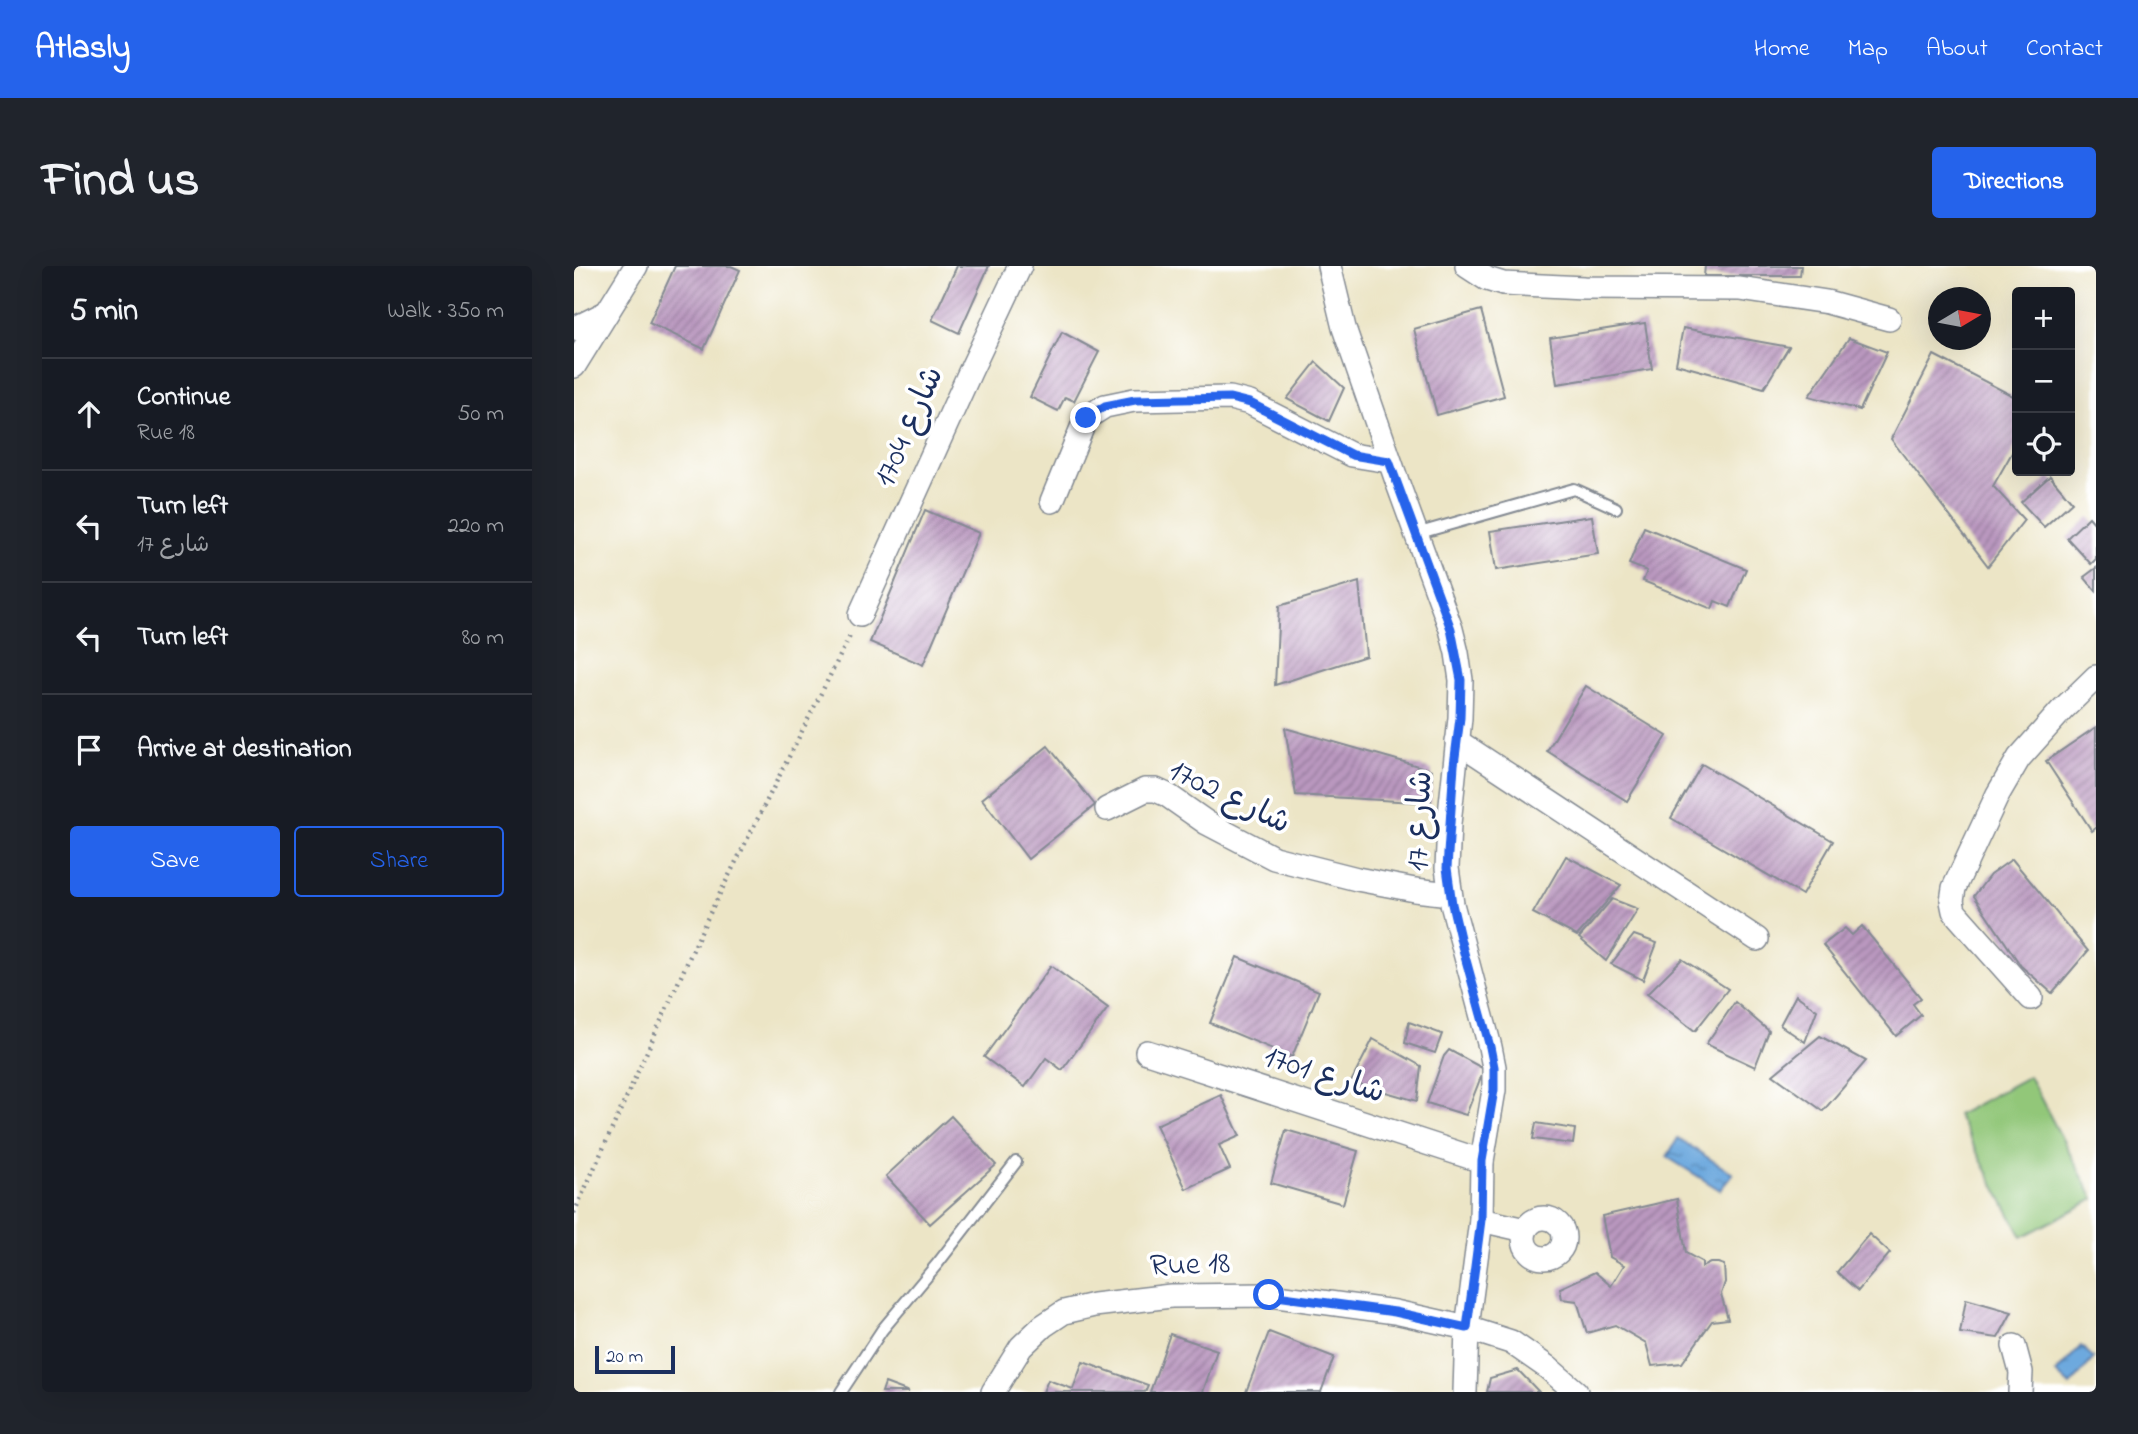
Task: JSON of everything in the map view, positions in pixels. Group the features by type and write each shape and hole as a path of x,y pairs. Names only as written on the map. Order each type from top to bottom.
{"street":[{"path":"574,366 635,266"},
{"name":"شارع 1704","path":"860,615 1020,266"},
{"name":"شارع 17","path":"1329,266 1343,328 1451,629 1461,680 1447,868 1450,894 1494,1067 1494,1090 1482,1161 1481,1220 1467,1328 1465,1392"},
{"path":"1467,266 1487,279 1512,285 1740,289 1827,302 1889,318"},
{"path":"574,329 606,313"},
{"path":"1052,501 1086,418 1105,406 1135,400 1230,398 1250,403 1352,455 1389,461"},
{"path":"2031,998 1958,916 1953,905 1952,891 1984,821 2020,758 2062,710 2096,677"},
{"path":"1457,741 1757,939"},
{"name":"شارع 1702","path":"1107,809 1145,790 1156,790 1207,823 1275,858 1357,879 1450,894"},
{"name":"شارع 1701","path":"1147,1052 1482,1161"},
{"path":"1481,1220 1525,1230"},
{"name":"Rue 18","path":"993,1392 1021,1347 1042,1326 1064,1312 1094,1304 1171,1296 1269,1295 1395,1312 1467,1328 1511,1342 1547,1367 1576,1392"},
{"path":"2014,1346 2021,1373 2020,1392"}],"lane":[{"path":"1416,534 1574,489 1616,508"},
{"path":"841,1392 882,1330 1016,1162"}],"path":[{"path":"574,1213 706,920 860,615"}],"green space":[{"path":"2029,1076 2094,1199 2022,1237 1957,1115"}],"water":[{"path":"1678,1138 1733,1174 1720,1190 1667,1157"},
{"path":"2081,1346 2094,1358 2070,1386 2056,1373"}],"building":[{"path":"675,266 731,266 740,270 704,349 649,323"},
{"path":"957,266 989,266 959,333 932,320"},
{"path":"1705,266 1801,266 1800,276 1704,276"},
{"path":"1481,310 1504,396 1437,415 1414,329"},
{"path":"1645,323 1652,369 1557,384 1550,338"},
{"path":"1683,328 1789,347 1764,388 1676,364"},
{"path":"1062,332 1099,352 1074,401 1065,397 1058,411 1030,397"},
{"path":"1849,338 1887,352 1860,410 1809,396"},
{"path":"1934,355 2012,395 2012,453 1993,486 2024,520 1988,566 1891,439"},
{"path":"1316,362 1344,388 1329,421 1287,399"},
{"path":"2050,476 2072,502 2044,527 2021,502"},
{"path":"925,510 979,533 923,665 870,642"},
{"path":"1592,516 1598,554 1496,570 1490,531"},
{"path":"2089,517 2096,525 2096,559 2091,564 2067,538"},
{"path":"1644,527 1746,569 1730,607 1715,601 1712,609 1643,581 1647,571 1629,564"},
{"path":"2096,568 2096,591 2084,577"},
{"path":"1359,582 1366,656 1275,685 1279,606"},
{"path":"1586,686 1667,736 1627,801 1547,751"},
{"path":"2096,727 2096,828 2092,831 2046,761"},
{"path":"1285,728 1432,770 1431,803 1296,795"},
{"path":"1048,746 1095,805 1028,859 982,799"},
{"path":"1702,764 1833,841 1802,895 1671,818"},
{"path":"1566,856 1621,885 1577,936 1533,913"},
{"path":"2012,859 2088,951 2052,993 2021,966 1974,896 1990,875"},
{"path":"1612,899 1638,909 1606,961 1579,938"},
{"path":"1862,926 1921,998 1913,1004 1921,1015 1896,1036 1823,945 1845,928 1852,935"},
{"path":"1634,935 1657,943 1643,980 1611,964"},
{"path":"1237,957 1319,991 1292,1057 1210,1023"},
{"path":"1682,959 1728,989 1695,1031 1647,994"},
{"path":"1051,966 1108,1008 1062,1070 1046,1058 1025,1087 984,1057"},
{"path":"1796,995 1817,1010 1805,1042 1780,1025"},
{"path":"1735,1002 1769,1031 1755,1067 1706,1044"},
{"path":"1409,1022 1442,1034 1435,1053 1405,1043"},
{"path":"1820,1036 1866,1061 1823,1111 1773,1075"},
{"path":"1373,1039 1421,1066 1417,1101 1351,1082"},
{"path":"1449,1050 1484,1069 1466,1115 1427,1103 1444,1056"},
{"path":"1221,1095 1240,1136 1219,1145 1230,1169 1186,1189 1156,1125"},
{"path":"951,1116 996,1165 930,1224 886,1176"},
{"path":"1536,1123 1575,1129 1573,1144 1533,1139"},
{"path":"1286,1130 1358,1151 1343,1204 1271,1183"},
{"path":"1677,1199 1686,1253 1702,1262 1702,1267 1710,1263 1724,1265 1725,1282 1721,1294 1728,1319 1712,1321 1682,1363 1652,1366 1646,1343 1615,1325 1587,1333 1577,1301 1562,1299 1560,1288 1595,1272 1611,1286 1624,1265 1610,1257 1602,1216"},
{"path":"1869,1234 1890,1253 1858,1291 1837,1272"},
{"path":"1966,1299 2012,1312 1998,1338 1960,1333"},
{"path":"1269,1332 1334,1357 1321,1392 1246,1392"},
{"path":"1170,1334 1217,1350 1203,1392 1150,1392"},
{"path":"1083,1362 1148,1385 1145,1392 1043,1392 1048,1380 1073,1389"},
{"path":"1518,1370 1539,1392 1487,1392 1490,1378"},
{"path":"885,1383 909,1392 882,1392"}],"route":[{"path":"1086,418 1105,406 1135,400 1230,398 1250,403 1352,455 1389,461 1451,629 1457,653 1461,680 1460,718 1447,868 1452,904 1494,1067 1494,1090 1482,1161 1481,1220 1467,1328 1395,1312 1269,1295"}]}
